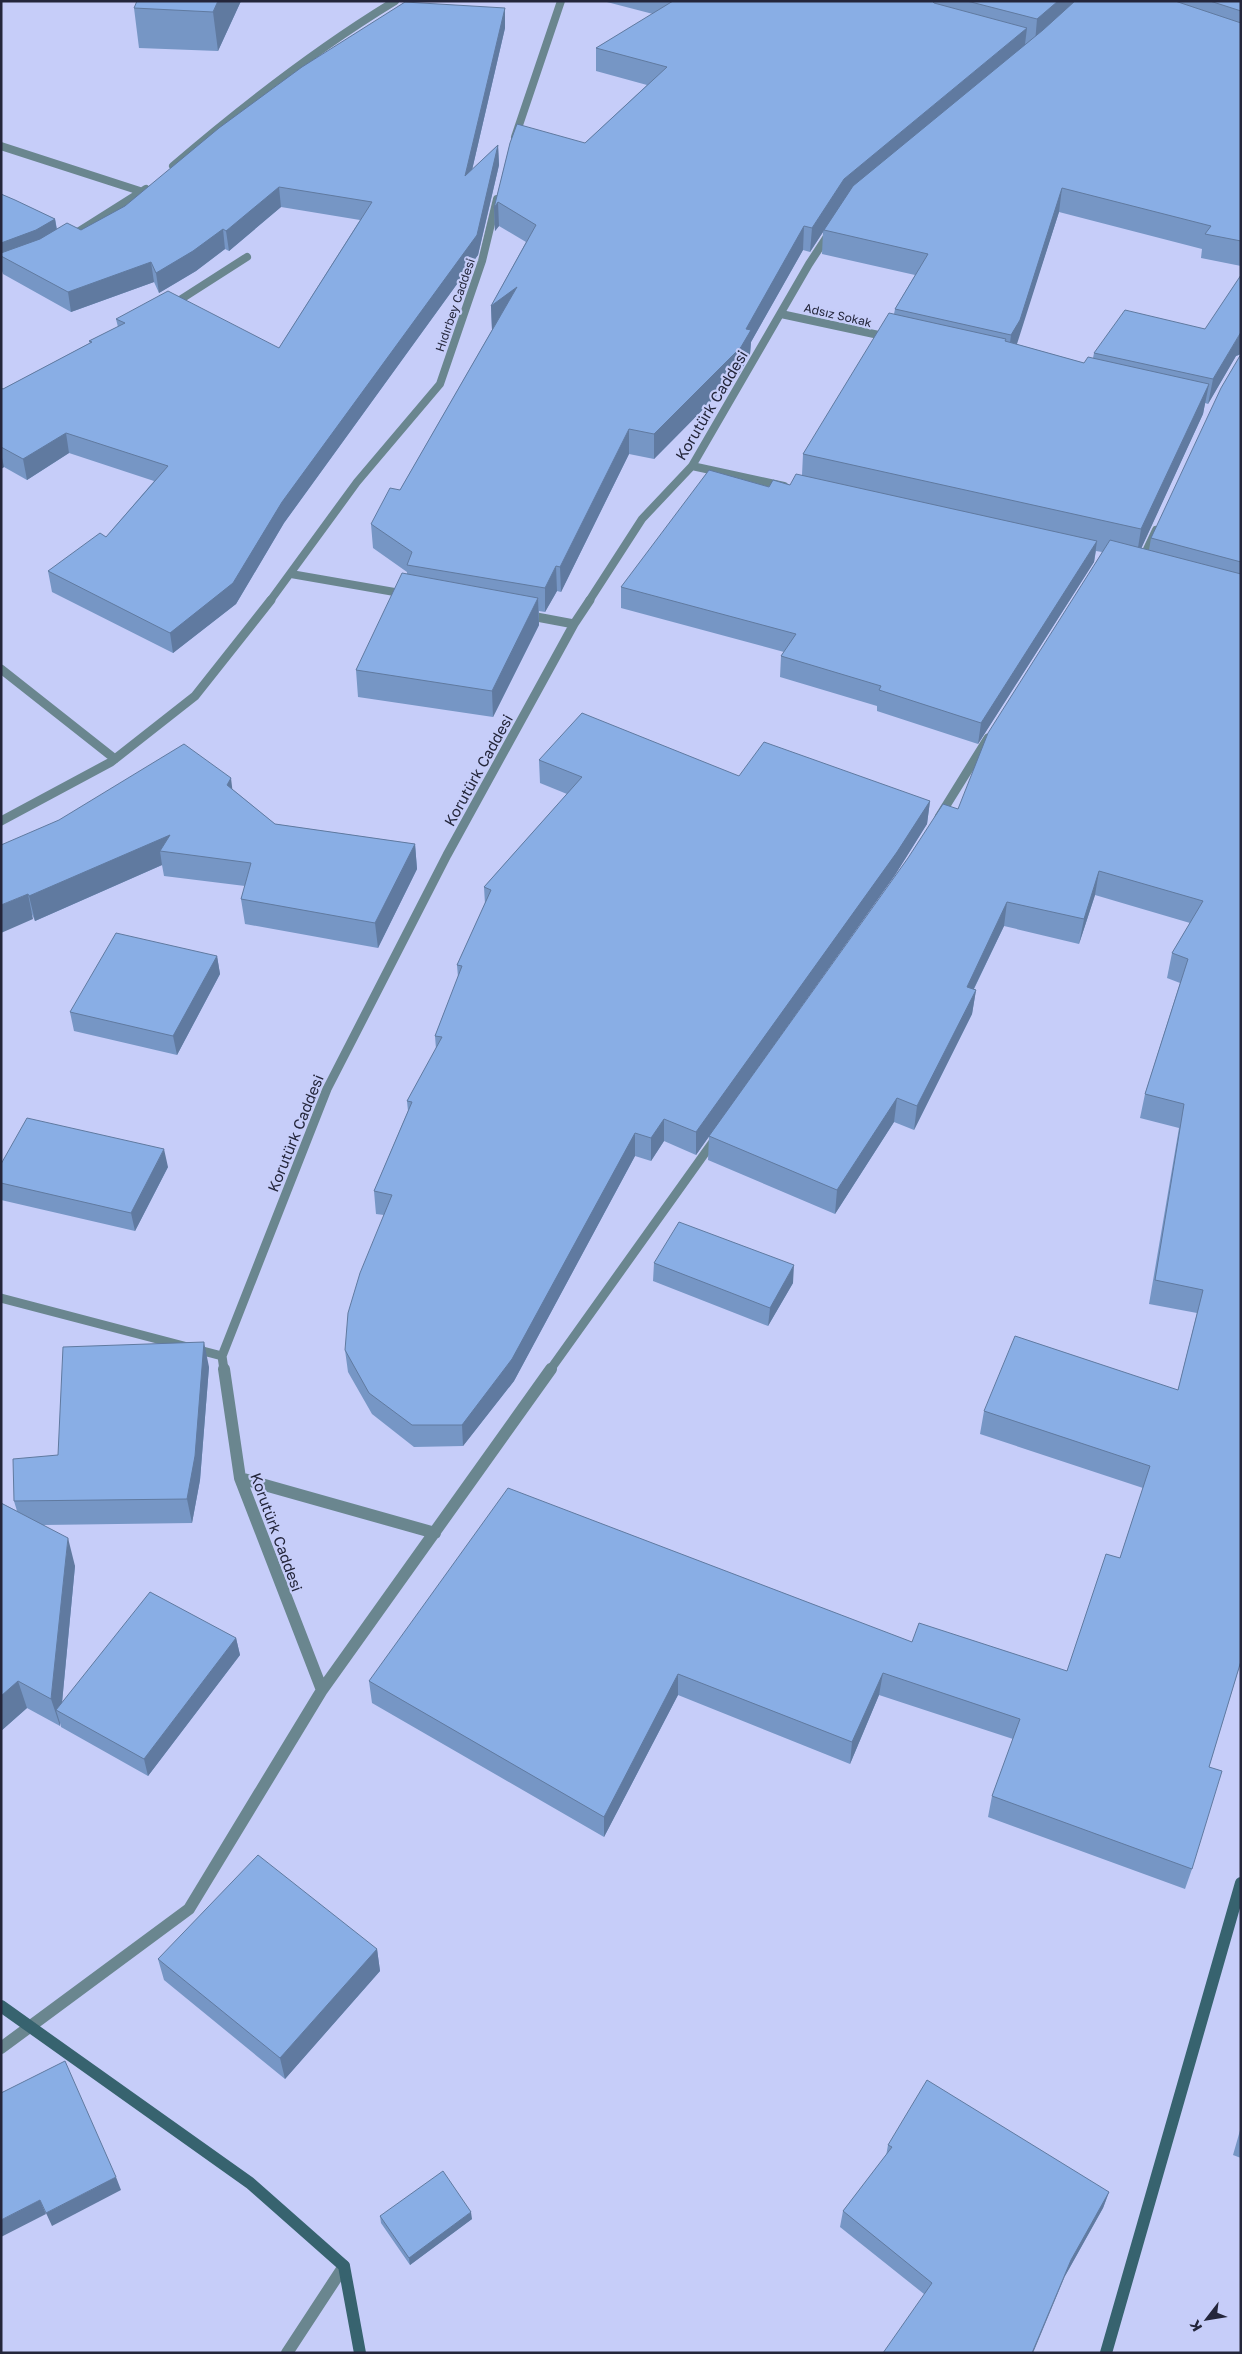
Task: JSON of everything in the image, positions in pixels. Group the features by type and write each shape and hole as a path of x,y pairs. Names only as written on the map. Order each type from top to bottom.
{"street":[{"path":"165,173 209,135 341,34 395,1"},
{"path":"511,147 561,1"},
{"path":"1,146 143,192"},
{"path":"59,244 143,192 151,185"},
{"name":"Hıdırbey Caddesi","path":"1,821 115,759 195,696 291,574 357,482 440,384 482,261 498,194"},
{"name":"Korutürk Caddesi","path":"322,1690 240,1478 222,1356 327,1089 447,855 574,624 642,519 692,466 809,264 836,223"},
{"path":"166,308 192,294 247,257"},
{"name":"Adsız Sokak","path":"781,314 896,339"},
{"path":"692,466 797,490"},
{"path":"1139,566 1159,523"},
{"path":"1130,564 1148,569"},
{"path":"291,574 418,596"},
{"path":"516,613 574,624"},
{"path":"1,670 115,759"},
{"path":"931,830 993,731"},
{"path":"1,2048 31,2028 189,1909 322,1690 722,1129"},
{"path":"1,1298 222,1356"},
{"path":"240,1478 435,1533"},
{"path":"1106,2353 1241,1883"},
{"path":"1,2006 250,2183 344,2266 360,2353"},
{"path":"287,2353 344,2266"}],"building":[{"path":"137,1 218,1 213,12 134,8"},
{"path":"673,1 932,1 1027,28 844,179 812,228 804,226 746,329 751,330 741,347 654,434 629,429 560,567 556,566 545,588 407,565 412,552 371,524 390,488 400,490 517,287 491,306 536,225 498,202 494,208 510,143 517,124 585,143 667,67 596,48"},
{"path":"967,1 1058,1 1037,19"},
{"path":"1075,1 1175,1 1241,23 1241,241 1205,234 1211,226 1062,188 1020,320 1011,335 895,309 928,254 824,230 853,186 1043,30"},
{"path":"1210,1 1241,1 1241,11"},
{"path":"405,2 505,8 465,176 498,145 477,235 282,502 233,583 170,633 48,571 100,533 106,537 168,466 66,433 23,459 1,447 1,388 3,389 125,323 116,319 168,291 279,348 372,202 279,187 226,231 223,229 193,251 156,273 151,262 68,292 1,256 1,253 40,239 67,223 81,230 125,206 219,128 302,67"},
{"path":"1,194 55,219 36,230 1,243"},
{"path":"1241,275 1241,332 1213,379 1094,353 1125,310 1205,329"},
{"path":"889,313 1006,339 1005,341 1084,363 1088,357 1209,384 1141,529 803,454"},
{"path":"1241,354 1241,562 1151,538 1221,388"},
{"path":"709,470 769,487 773,480 790,485 796,474 1097,541 981,723 879,690 881,686 781,656 796,634 621,587"},
{"path":"1110,540 1241,574 1241,1661 1209,1767 1222,1771 1192,1869 992,1796 1020,1719 883,1673 852,1742 678,1674 604,1817 369,1681 508,1488 912,1642 919,1623 1067,1671 1106,1554 1120,1558 1150,1466 984,1411 1015,1336 1178,1390 1203,1290 1155,1280 1184,1104 1145,1094 1188,959 1172,953 1203,901 1099,871 1084,919 1007,902 967,987 976,990 917,1106 897,1098 837,1190 709,1136 908,858 943,804 958,809 988,733"},
{"path":"402,573 538,598 492,691 356,670"},
{"path":"582,713 739,776 764,742 930,801 897,852 696,1132 664,1119 651,1138 635,1133 512,1359 462,1425 412,1425 369,1393 345,1350 348,1313 360,1273 392,1195 374,1191 412,1102 407,1101 442,1037 435,1036 462,966 457,965 491,890 484,887 582,777 539,760"},
{"path":"184,744 231,778 227,785 275,824 415,844 375,923 241,899 251,863 160,851 170,835 29,896 28,894 1,905 1,845 59,820"},
{"path":"116,933 217,956 173,1036 70,1012"},
{"path":"27,1118 164,1149 131,1213 1,1183 1,1164"},
{"path":"679,1222 794,1265 770,1308 654,1263"},
{"path":"204,1342 195,1456 187,1499 14,1501 13,1459 58,1455 63,1347"},
{"path":"1,1503 68,1538 51,1699 18,1681 1,1696"},
{"path":"150,1592 236,1638 144,1759 56,1710"},
{"path":"258,1855 377,1949 280,2058 158,1959"},
{"path":"65,2061 116,2177 46,2213 40,2200 1,2220 1,2093"},
{"path":"927,2080 1109,2192 1071,2260 1032,2353 883,2353 932,2283 843,2211 892,2147 888,2145"},
{"path":"443,2171 471,2212 409,2258 380,2216"}]}
